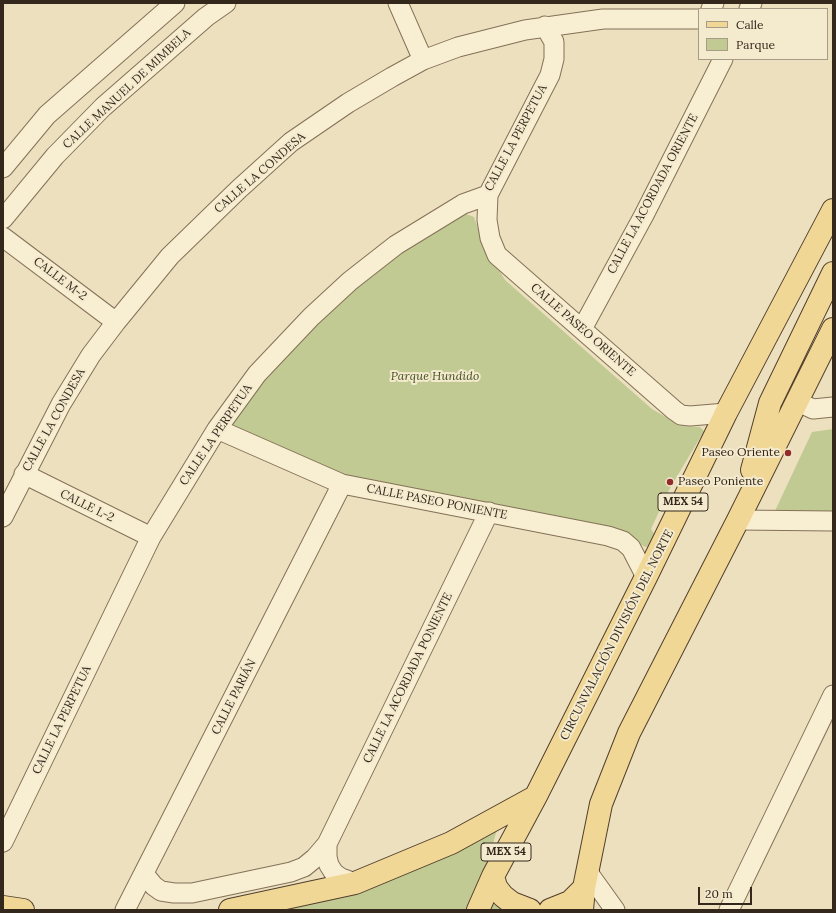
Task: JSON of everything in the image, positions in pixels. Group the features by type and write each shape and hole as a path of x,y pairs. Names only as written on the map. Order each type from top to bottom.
{"main road":[{"name":"CIRCUNVALACIÓN DIVISIÓN DEL NORTE","path":"478,910 493,876 536,796 646,577 726,413 833,210"},
{"path":"738,520 770,403 833,273"},
{"path":"582,910 586,879 601,804 629,733 738,520 833,329"},
{"path":"230,910 355,883 451,843 536,796"},
{"path":"493,876 496,887 503,896 512,903 530,910"},
{"path":"550,910 570,902 586,879"},
{"path":"3,907 23,910"}],"street":[{"path":"3,168 47,115 175,3"},
{"name":"CALLE MANUEL DE MIMBELA","path":"3,219 55,156 103,107 206,17 226,3"},
{"path":"398,3 423,60"},
{"name":"CALLE LA CONDESA","path":"3,516 61,404 91,355 116,322 170,256 239,188 291,142 348,103 423,60 458,47 545,26 603,19 698,18"},
{"name":"CALLE LA PERPETUA","path":"3,842 151,537 217,429 257,374 311,317 350,281 396,245 463,204 488,195 550,75 554,59 554,42 545,26"},
{"name":"CALLE LA ACORDADA ORIENTE","path":"582,329 644,215 722,60"},
{"name":"CALLE PASEO ORIENTE","path":"488,195 487,220 490,238 497,255 674,410 682,415 690,416 726,413"},
{"name":"CALLE M-2","path":"3,236 116,322"},
{"path":"796,402 812,409 833,407"},
{"name":"CALLE PASEO PONIENTE","path":"217,429 342,484 608,536 623,541 636,556 646,577"},
{"name":"CALLE L-2","path":"24,474 151,537"},
{"name":"CALLE PARIÁN","path":"125,910 342,484"},
{"name":"CALLE LA ACORDADA PONIENTE","path":"327,844 489,512"},
{"path":"738,520 833,521"},
{"path":"729,910 833,696"},
{"path":"144,874 154,886 161,890 174,893 192,893 292,872 304,867 327,844"},
{"path":"327,844 327,857 329,865 334,873 341,878 355,883"},
{"path":"586,879 615,910"}],"green space":[{"name":"Parque Hundido","path":"466,214 474,217 484,245 505,280 652,409 681,426 700,427 704,431 669,490 651,529 655,535 650,546 645,547 634,540 337,476 229,427 271,371 328,314 374,273 416,241"},
{"path":"833,429 833,513 774,513 812,432"},
{"path":"498,826 486,868 514,910 258,910"}],"place":[{"name":"Paseo Oriente","path":"788,453"},
{"name":"Paseo Poniente","path":"670,482"}]}
